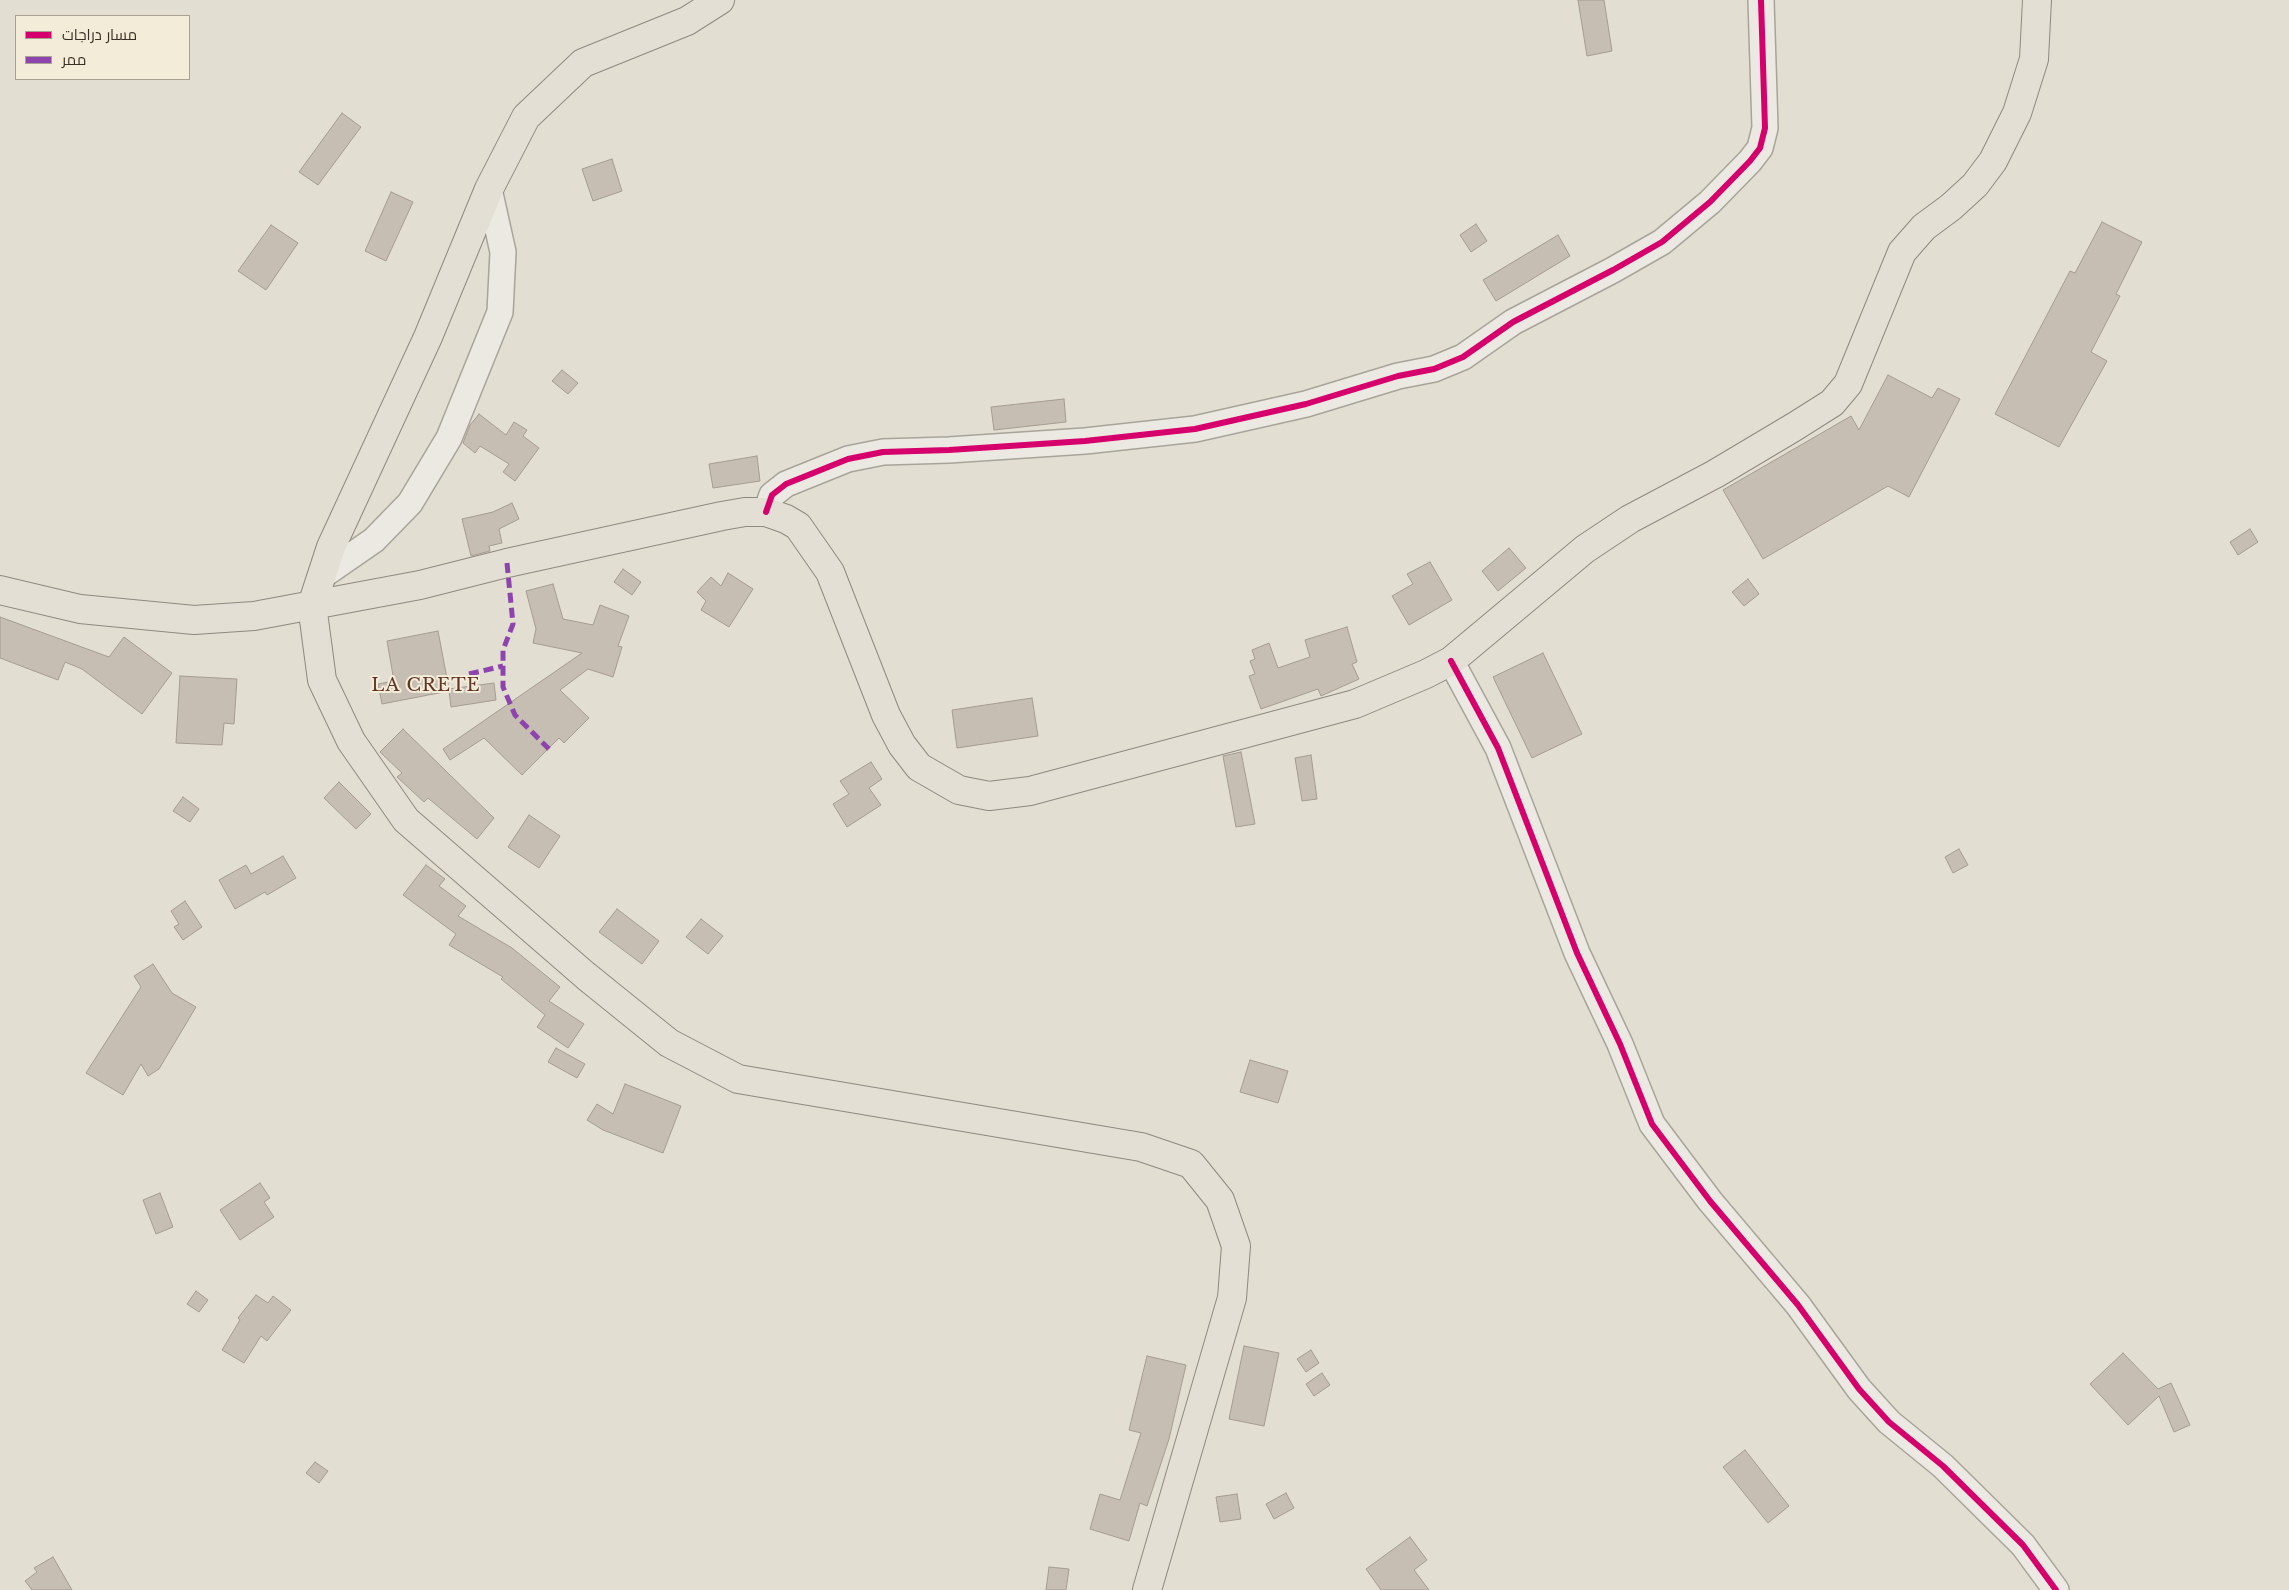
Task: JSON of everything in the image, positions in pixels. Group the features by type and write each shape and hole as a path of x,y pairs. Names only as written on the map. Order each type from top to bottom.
{"main road":[{"path":"720,0 687,20 583,63 526,117 489,189 428,337 331,547 312,605 322,680 351,741 406,820 586,976 669,1043 738,1079 1141,1147 1191,1164 1220,1200 1236,1246 1232,1298 1147,1590"},
{"path":"0,590 80,608 194,620 254,616 420,585 507,562 722,516 745,512 766,512 786,519 798,526 830,572 886,715 902,744 920,767 941,782 959,790 989,796 1030,791 1133,765 1355,704 1426,674 1451,661 1585,549 1630,519 1715,474 1832,403 1848,384 1902,252 1924,227 1951,207 1975,185 1994,161 2017,113 2034,59 2037,0"}],"street":[{"path":"766,512 772,495 786,484 848,459 883,452 1076,442 1195,429 1306,404 1398,376 1434,369 1462,357 1513,322 1662,242 1710,202 1750,161 1760,148 1765,128 1762,0"},
{"path":"322,576 374,540 410,503 449,438 500,312 503,252 489,189"},
{"path":"1451,661 1498,748 1577,953 1620,1044 1652,1124 1710,1201 1798,1305 1858,1389 1889,1422 1943,1466 2023,1545 2056,1590"}],"building":[{"path":"1578,0 1604,0 1612,51 1587,56"},
{"path":"342,113 361,127 318,185 299,172"},
{"path":"612,159 622,191 593,201 582,169"},
{"path":"391,192 413,202 386,261 365,251"},
{"path":"2102,222 2142,242 2116,294 2120,296 2091,352 2107,361 2059,447 1995,414 2070,271 2075,273"},
{"path":"1476,224 1487,241 1471,252 1460,235"},
{"path":"271,225 298,243 266,290 238,271"},
{"path":"1558,235 1570,256 1496,301 1483,280"},
{"path":"562,370 578,383 568,394 552,381"},
{"path":"1888,375 1932,398 1938,388 1960,399 1909,497 1888,486 1763,559 1723,490 1851,416 1859,430"},
{"path":"1064,399 1066,422 994,430 991,407"},
{"path":"479,414 506,435 514,422 527,430 523,436 539,448 515,481 503,472 509,464 480,446 475,453 463,443 470,425"},
{"path":"757,456 760,481 713,488 709,464"},
{"path":"512,503 519,519 499,529 502,543 489,546 490,551 471,556 462,519 493,512"},
{"path":"2250,529 2258,542 2238,555 2230,542"},
{"path":"1509,548 1526,568 1498,591 1482,571"},
{"path":"1430,562 1452,600 1409,625 1392,596 1413,584 1407,574"},
{"path":"623,569 641,582 632,595 614,582"},
{"path":"728,573 753,589 729,627 701,610 706,601 697,592 711,577 721,586"},
{"path":"1748,579 1759,594 1744,606 1732,592"},
{"path":"553,584 563,619 593,625 600,605 629,616 618,646 622,647 613,677 588,669 560,690 589,718 564,743 559,738 522,775 484,738 450,760 443,749 582,653 533,643 536,629 526,591"},
{"path":"0,617 109,657 124,637 172,673 142,714 82,669 65,662 58,680 0,658"},
{"path":"1347,627 1357,662 1352,664 1359,679 1321,696 1318,689 1261,709 1249,676 1255,674 1250,661 1255,659 1252,650 1269,643 1278,668 1310,657 1305,640"},
{"path":"438,631 449,689 494,683 496,700 451,707 449,691 382,704 378,684 394,681 387,641"},
{"path":"1543,653 1582,734 1532,758 1493,677"},
{"path":"180,676 237,679 234,724 224,723 222,745 176,743"},
{"path":"1032,698 1038,736 957,748 952,710"},
{"path":"403,729 494,818 477,839 428,798 424,802 397,777 402,773 380,752"},
{"path":"1241,752 1255,824 1236,827 1223,756"},
{"path":"1311,755 1317,799 1302,801 1295,758"},
{"path":"871,762 882,779 869,788 881,805 847,827 833,804 849,794 840,781"},
{"path":"339,782 371,814 356,829 324,798"},
{"path":"183,797 199,809 190,822 173,811"},
{"path":"529,815 560,836 539,868 508,847"},
{"path":"1959,849 1968,865 1953,873 1945,857"},
{"path":"283,856 296,878 267,895 265,892 235,909 219,880 246,865 251,874"},
{"path":"426,865 445,879 439,886 466,906 458,916 512,948 560,987 549,1001 584,1024 568,1048 537,1027 545,1015 501,979 503,977 449,945 456,934 403,895"},
{"path":"185,901 202,927 183,940 174,927 179,924 171,911"},
{"path":"617,909 659,941 642,964 599,932"},
{"path":"701,919 723,936 708,954 686,937"},
{"path":"153,964 172,993 196,1007 159,1069 148,1076 141,1064 123,1095 86,1073 141,987 134,976"},
{"path":"556,1048 585,1064 577,1078 548,1062"},
{"path":"1250,1060 1288,1071 1278,1103 1240,1092"},
{"path":"625,1084 681,1106 663,1153 603,1130 587,1120 597,1104 613,1114"},
{"path":"260,1183 270,1198 264,1202 274,1217 240,1240 220,1210"},
{"path":"160,1193 173,1227 156,1234 143,1200"},
{"path":"196,1291 208,1300 199,1312 187,1304"},
{"path":"256,1295 268,1303 273,1296 291,1310 267,1341 261,1336 244,1363 222,1350 240,1320 238,1318"},
{"path":"1244,1346 1279,1353 1264,1426 1229,1419"},
{"path":"1311,1350 1319,1363 1306,1372 1297,1359"},
{"path":"2123,1353 2158,1389 2171,1383 2190,1425 2174,1432 2159,1396 2128,1425 2090,1384"},
{"path":"1147,1356 1186,1365 1169,1439 1147,1506 1140,1503 1129,1541 1090,1529 1100,1494 1120,1500 1141,1433 1129,1430"},
{"path":"1322,1373 1330,1385 1314,1396 1306,1384"},
{"path":"1745,1450 1789,1506 1768,1523 1723,1467"},
{"path":"315,1462 328,1471 319,1483 306,1473"},
{"path":"1286,1493 1294,1508 1274,1519 1266,1504"},
{"path":"1237,1494 1241,1519 1220,1522 1216,1497"},
{"path":"1410,1537 1427,1560 1414,1570 1429,1590 1381,1590 1366,1569"},
{"path":"53,1557 72,1590 32,1590 25,1581 37,1572 34,1568"},
{"path":"1049,1567 1069,1569 1066,1590 1046,1590"}],"marked path":[{"path":"507,563 513,624 503,650 503,687 515,715 549,749"},
{"path":"469,674 503,666"}],"cycle path":[{"path":"766,512 772,495 786,484 848,459 883,452 949,450 1085,441 1195,429 1306,404 1398,376 1434,369 1463,357 1513,322 1662,242 1710,202 1750,161 1760,148 1765,128 1761,0"},
{"path":"1451,661 1498,748 1577,953 1620,1044 1652,1124 1710,1201 1798,1305 1859,1389 1889,1422 1943,1466 2023,1545 2056,1590"}],"district":[{"name":"LA CRETE","path":"426,686"}]}
